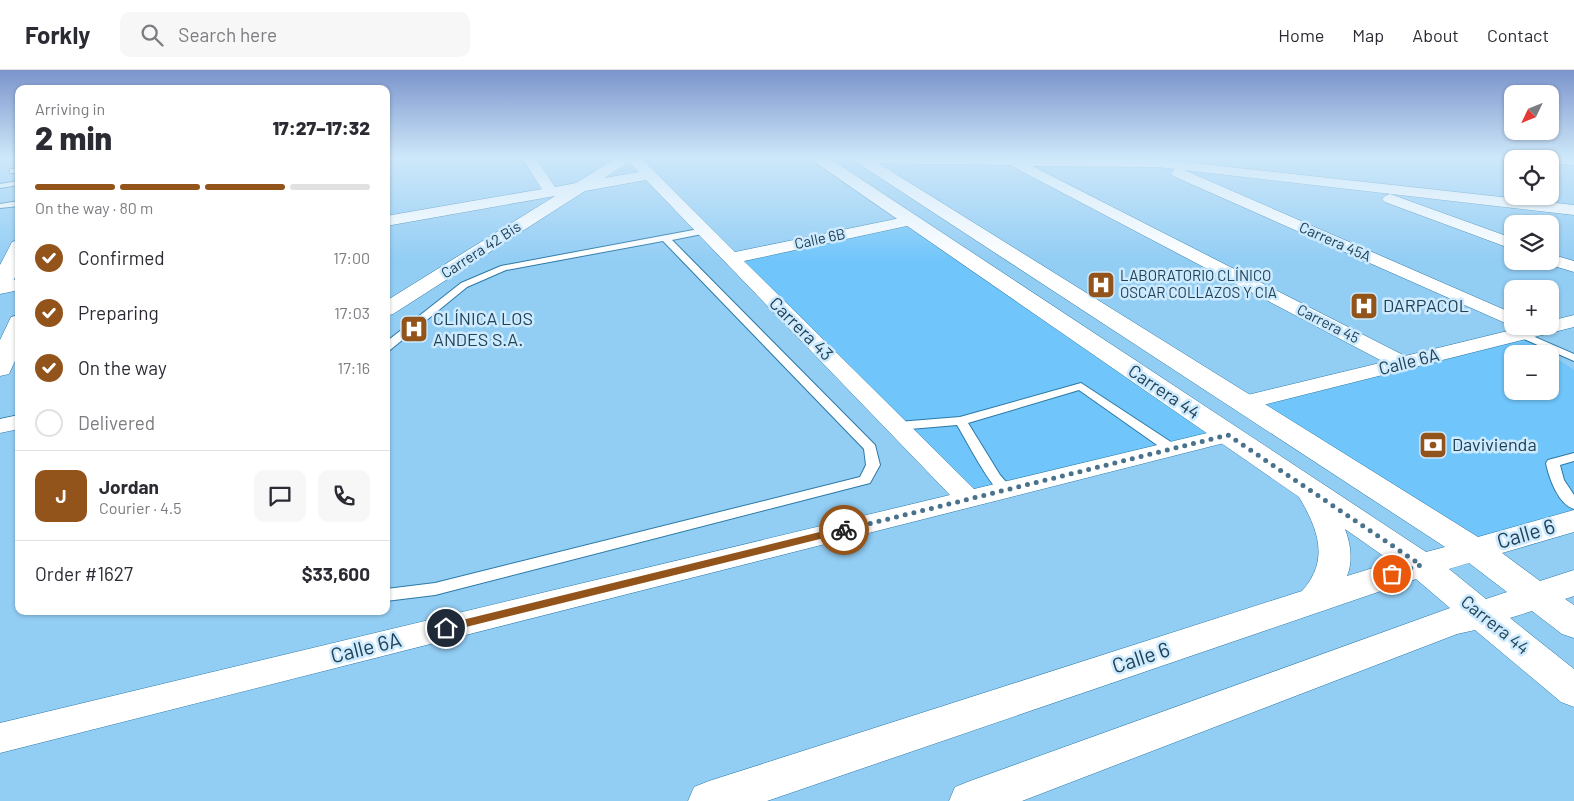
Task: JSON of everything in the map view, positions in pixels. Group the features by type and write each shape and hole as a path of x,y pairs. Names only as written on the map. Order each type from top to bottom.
{"main road":[{"name":"Carrera 44","path":"867,192 1421,565 1483,614 1574,691"},
{"name":"Carrera 44","path":"911,192 1474,550 1574,624"},
{"path":"910,221 930,220 952,225 984,246 999,248"},
{"path":"0,287 15,255"},
{"path":"0,369 15,332"},
{"path":"1308,489 1326,516 1334,544 1334,565 1332,571 1326,584 1312,602"},
{"name":"Calle 6","path":"709,801 1421,565 1574,520"},
{"path":"970,801 1451,622 1483,614 1574,583"}],"street":[{"path":"390,220 550,192"},
{"name":"Carrera 42 Bis","path":"390,307 570,192"},
{"name":"Carrera 43","path":"667,192 969,499"},
{"name":"Carrera 45","path":"1072,192 1404,364"},
{"name":"Carrera 45A","path":"1221,192 1504,319"},
{"path":"1372,192 1504,241"},
{"path":"1412,192 1574,210"},
{"name":"Calle 6B","path":"731,258 910,221"},
{"path":"1559,262 1574,268"},
{"path":"0,287 15,285"},
{"name":"Calle 6A","path":"1559,323 1574,321"},
{"name":"Calle 6A","path":"1244,403 1404,364 1504,334"},
{"path":"0,426 15,423"},
{"name":"Calle 6A","path":"0,738 1228,435"}],"lane":[{"path":"0,206 15,204"},
{"path":"390,345 464,285 504,268 704,231"},
{"path":"390,595 435,589 865,480 873,465 870,448 666,238"},
{"path":"1536,335 1574,358"},
{"path":"898,426 961,421 1080,386 1172,449"},
{"path":"961,421 995,478 1006,490"},
{"path":"1574,457 1554,463 1554,475 1562,490 1574,504"}],"shaded area":[{"path":"910,221 1228,435 969,499 731,258"},
{"path":"1522,335 1537,345 1504,345 1504,400 1559,400 1559,360 1574,370 1574,521 1474,550 1243,403"}],"way so far":[{"path":"844,530 1228,435 1421,565 1392,574"}],"place":[{"name":"LABORATORIO CLÍNICO OSCAR COLLAZOS Y CIA","path":"1101,285"},
{"name":"DARPACOL","path":"1364,306"},
{"name":"CLÍNICA LOS ANDES S.A.","path":"414,329"},
{"name":"Davivienda","path":"1433,445"}],"route":[{"path":"446,628 844,530"}]}
